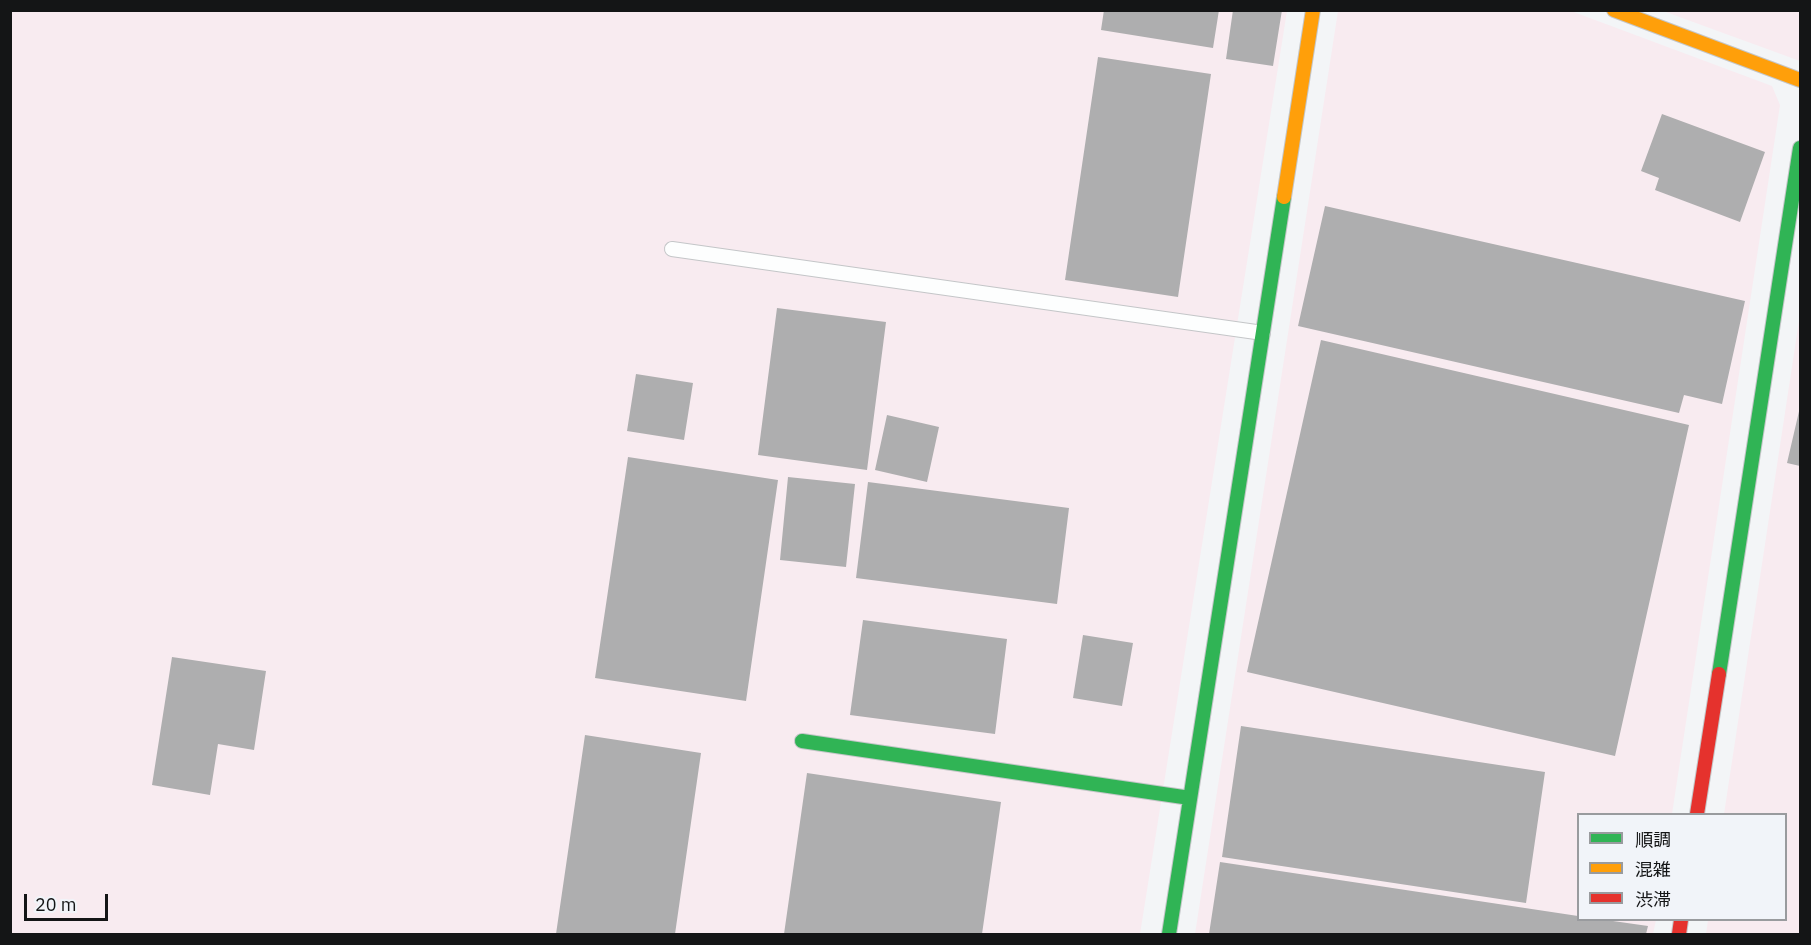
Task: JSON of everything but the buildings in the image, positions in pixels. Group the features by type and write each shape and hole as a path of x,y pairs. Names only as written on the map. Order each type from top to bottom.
{"street":[{"path":"1169,934 1313,10"},
{"path":"1614,10 1800,80"},
{"path":"1697,813 1800,148"},
{"path":"802,741 1190,798"}],"lane":[{"path":"672,249 1263,333"}],"shaded area":[{"path":"10,11 1287,11 1140,934 11,934"},
{"path":"1338,11 1571,11 1772,86 1780,105 1672,813 1577,813 1577,921 1656,921 1653,934 1195,934"},
{"path":"1663,11 1800,11 1800,61"},
{"path":"1800,314 1800,934 1706,934 1708,921 1787,921 1787,813 1724,813"}],"traffic: fast":[{"path":"1719,674 1800,148"},
{"path":"1169,934 1284,197"},
{"path":"802,741 1190,798"}],"traffic: slow":[{"path":"1284,197 1313,10"},
{"path":"1614,10 1800,80"}],"traffic: jam":[{"path":"1697,813 1719,674"},
{"path":"1679,934 1681,921"}]}
